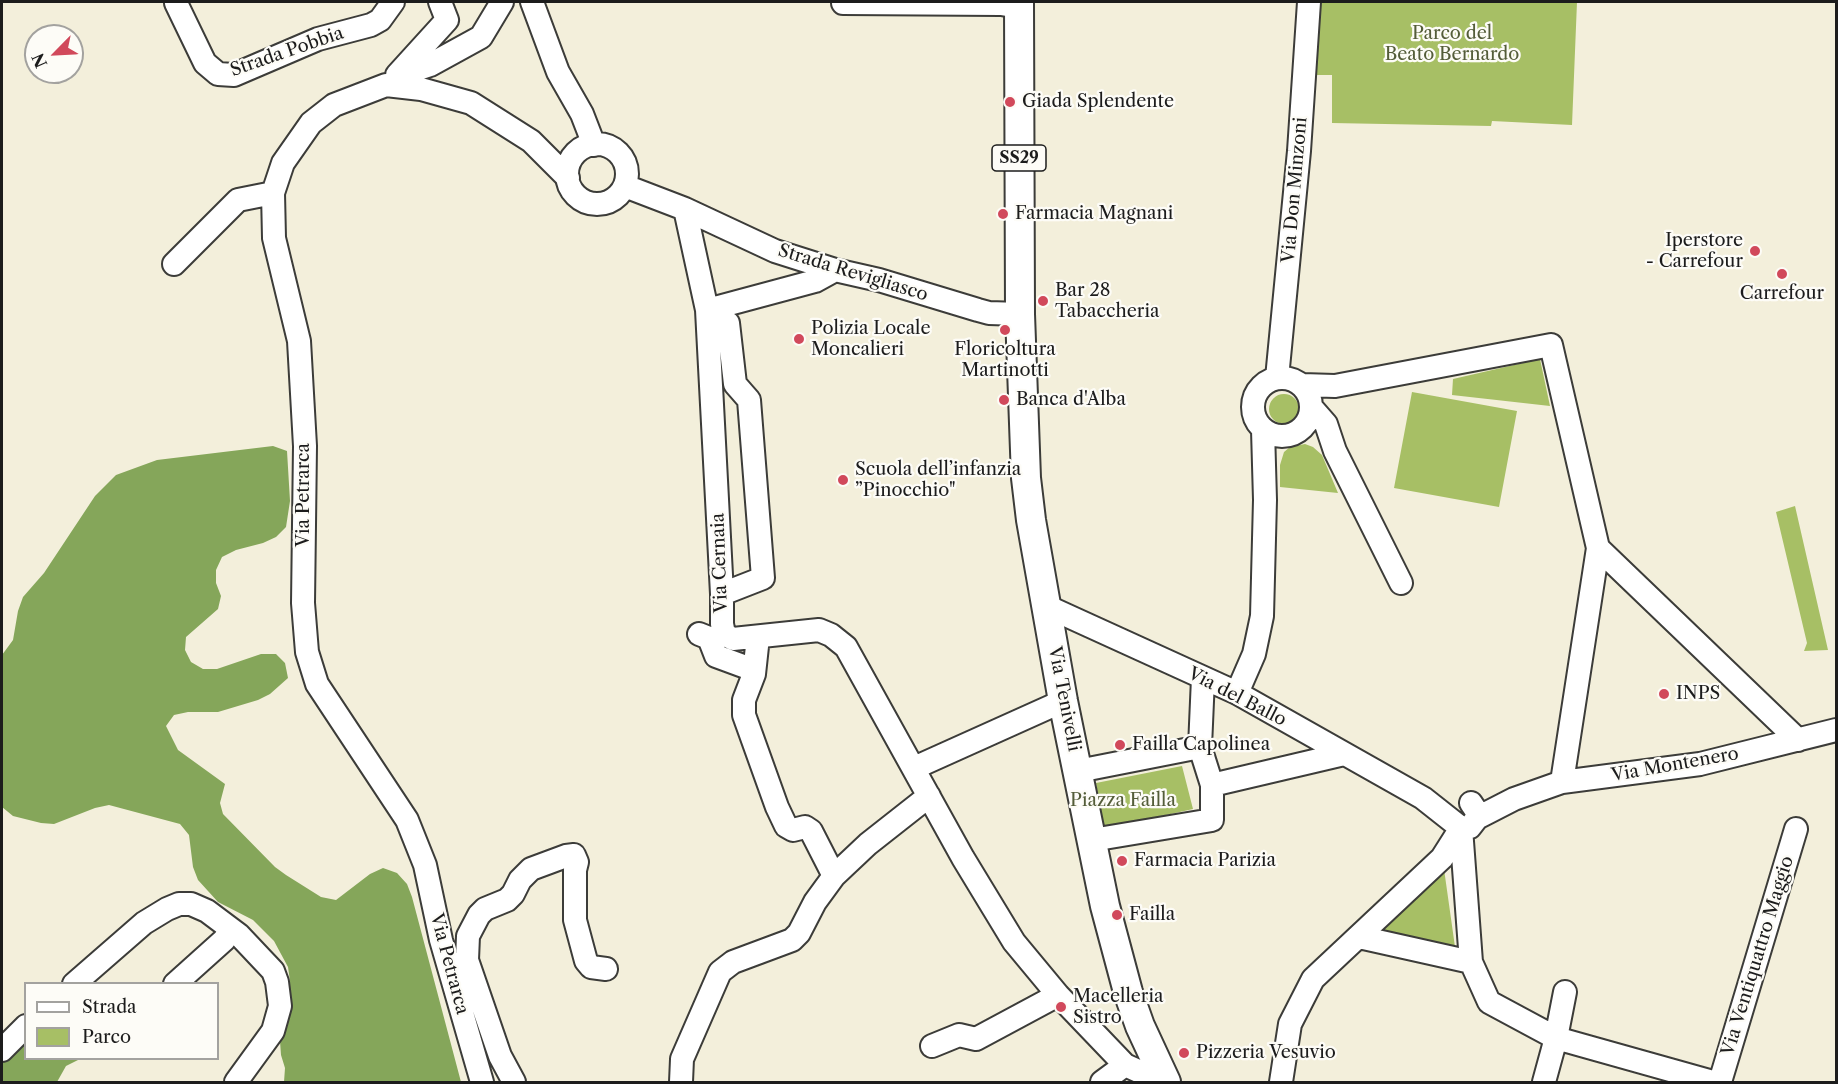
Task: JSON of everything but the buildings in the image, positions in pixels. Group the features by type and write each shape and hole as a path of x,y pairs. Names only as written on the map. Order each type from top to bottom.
{"main road":[{"name":"SS29","path":"1018,4 1020,318"},
{"name":"Via Tenivelli","path":"1020,318 1026,478 1031,520 1063,701 1105,906 1149,1074"}],"street":[{"name":"Strada Pobbia","path":"176,3 205,63 218,74 234,75 318,39 371,25 380,20 393,2"},
{"path":"393,79 447,20 440,2"},
{"path":"393,79 430,65 481,37 502,2"},
{"name":"Via Don Minzoni","path":"1277,378 1299,151 1309,2"},
{"path":"536,3 558,72 582,114 588,147"},
{"path":"843,3 1018,4"},
{"name":"Via Petrarca","path":"482,1083 441,940 425,865 407,820 317,684 307,652 303,603 304,446 299,341 274,238 273,193 283,163 311,123 334,105 393,79 471,103 531,141 568,178"},
{"name":"Via Petrarca","path":"531,141 588,147"},
{"path":"603,145 618,153 627,168 625,186 612,200 593,204 576,195 571,187 568,178 570,161 588,147 603,145"},
{"name":"Strada Revigliasco","path":"625,186 685,209 775,250 835,270 879,280 978,310 1020,318"},
{"path":"174,264 238,200 273,193"},
{"name":"Via Cernaia","path":"685,209 707,309 724,634 733,639 819,630 831,635 846,647 1014,942 1058,995 1149,1074"},
{"path":"707,309 814,281 835,270"},
{"path":"707,309 728,323 735,384 749,400 763,578 722,594"},
{"path":"1309,399 1335,386 1551,345 1598,548 1562,782"},
{"path":"1335,451 1315,436 1283,432 1257,423 1253,404 1255,395 1261,387 1268,381 1286,377 1309,399 1326,424 1335,451 1401,583"},
{"path":"1237,693 1254,654 1262,616 1264,465 1283,432 1311,416 1309,399"},
{"path":"1598,548 1798,740"},
{"name":"Via del Ballo","path":"1046,606 1237,693 1423,798 1464,814"},
{"path":"699,634 709,638 716,656 754,670"},
{"path":"758,637 754,670 744,700 744,715 786,826 793,830 805,827 811,831 834,875"},
{"path":"1092,840 1212,820 1212,785 1200,747 1203,678"},
{"path":"914,768 1063,701"},
{"name":"Via Montenero","path":"1464,814 1562,782 1700,764 1836,730"},
{"path":"1078,771 1200,747"},
{"path":"1212,785 1344,754"},
{"path":"681,1083 682,1059 720,972 733,962 792,940 799,933 815,902 834,875 868,844 929,796"},
{"path":"1281,1083 1290,1024 1313,979 1442,858 1464,814"},
{"path":"1464,814 1471,962 1489,1002 1556,1038 1713,1083"},
{"name":"Via Ventiquattro Maggio","path":"1720,1083 1796,830"},
{"path":"514,1083 500,1056 467,960 468,936 480,915 485,909 507,900 520,880 531,869 574,855 577,862 575,920 586,961 591,968 606,969"},
{"path":"76,982 144,923 167,909 179,904 191,904 207,911 231,929 273,971 277,982 280,1006 273,1031 237,1083"},
{"path":"177,982 224,940 231,929"},
{"path":"1359,937 1471,962"},
{"path":"1544,1083 1565,992"},
{"path":"932,1046 959,1035 975,1038 1058,995"},
{"path":"2,1050 24,1028"},
{"path":"1102,1083 1149,1074"}],"green space":[{"name":"Parco del Beato Bernardo","path":"1317,2 1577,2 1572,125 1492,121 1491,126 1332,123 1332,75 1312,75"},
{"path":"1540,359 1550,406 1452,395 1453,379"},
{"path":"1412,392 1517,411 1499,507 1394,488"},
{"path":"1284,394 1295,398 1299,409 1295,420 1284,424 1273,420 1269,409 1273,398"},
{"path":"1305,444 1313,447 1322,455 1338,493 1280,487 1280,465 1284,452 1290,447"},
{"path":"273,446 287,451 290,501 286,527 276,537 222,557 216,570 216,583 221,596 218,609 186,637 185,650 191,662 203,669 217,669 261,654 276,654 285,663 288,678 270,694 258,700 218,712 188,712 174,715 166,726 178,750 225,784 220,803 223,814 275,867 286,875 321,897 336,900 370,874 383,868 397,873 407,884 461,1082 284,1082 285,1068 280,1041 290,981 288,967 274,941 253,920 218,902 198,880 193,867 189,835 180,824 109,805 54,824 41,823 13,816 2,807 2,655 13,640 23,597 44,573 95,496 116,475 157,460"},
{"path":"1795,506 1828,650 1804,651 1807,643 1776,512"},
{"name":"Piazza Failla","path":"1182,766 1193,809 1104,829 1096,783"},
{"path":"1444,869 1456,954 1369,934"},
{"path":"24,1036 24,1060 78,1060 66,1066 57,1082 2,1082 2,1058"}],"place":[{"name":"Giada Splendente","path":"1010,102"},
{"name":"Farmacia Magnani","path":"1003,214"},
{"name":"Iperstore - Carrefour","path":"1755,251"},
{"name":"Carrefour","path":"1782,274"},
{"name":"Bar 28 Tabaccheria","path":"1043,301"},
{"name":"Floricoltura Martinotti","path":"1005,330"},
{"name":"Polizia Locale Moncalieri","path":"799,339"},
{"name":"Banca d'Alba","path":"1004,400"},
{"name":"Scuola dell’infanzia ”Pinocchio\"","path":"843,480"},
{"name":"INPS","path":"1664,694"},
{"name":"Failla Capolinea","path":"1120,745"},
{"name":"Farmacia Parizia","path":"1122,861"},
{"name":"Failla","path":"1117,915"},
{"name":"Macelleria Sistro","path":"1061,1007"},
{"name":"Pizzeria Vesuvio","path":"1184,1053"}]}
